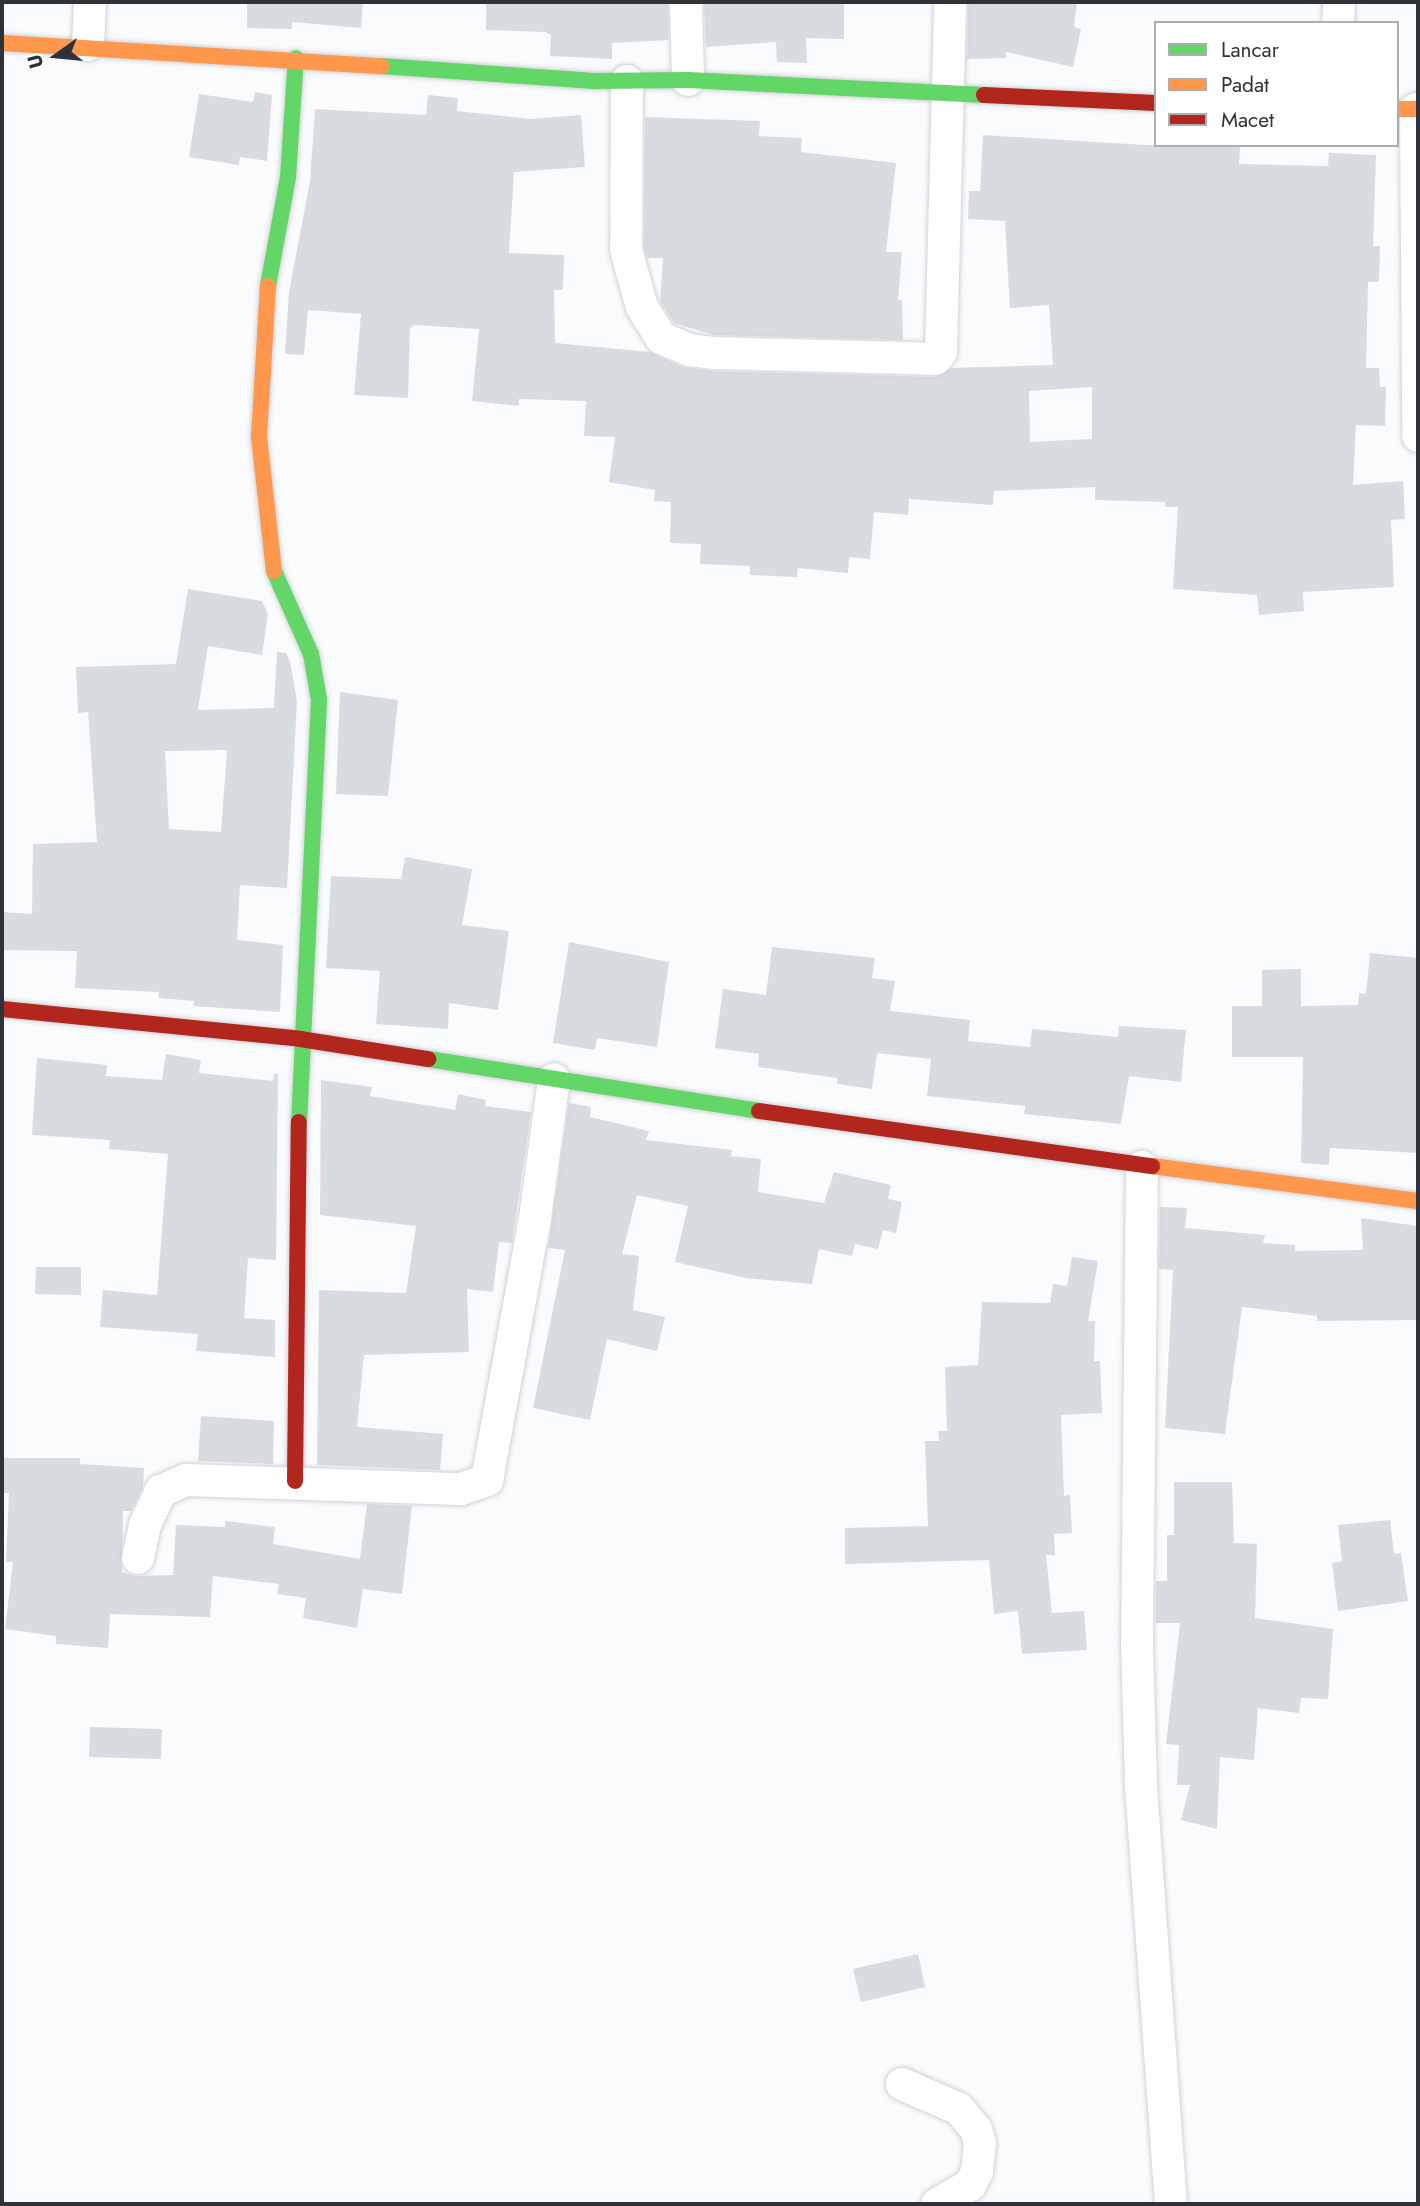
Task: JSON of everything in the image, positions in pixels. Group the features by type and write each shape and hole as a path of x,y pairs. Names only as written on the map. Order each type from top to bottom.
{"street":[{"path":"88,45 90,2"},
{"path":"686,2 688,80"},
{"path":"627,81 623,203 631,277 661,338 689,350 713,353 935,359 941,352 950,96 950,2"},
{"path":"1338,21 1339,2"},
{"path":"2,43 88,45 627,81 688,80 950,96 1154,103"},
{"path":"296,58 288,177 267,289 259,437 274,575 312,654 318,688 300,1039 296,1480"},
{"path":"1410,109 1418,436"},
{"path":"2,1009 300,1039 1142,1167 1418,1201"},
{"path":"138,1558 153,1504 161,1491 173,1483 296,1480 461,1489 487,1480 535,1218 554,1079"},
{"path":"1142,1167 1137,1616 1141,1786 1171,2204"},
{"path":"902,2084 959,2109 976,2129 977,2172 970,2185 937,2204"}],"building":[{"path":"247,2 363,2 361,28 292,22 292,29 247,28"},
{"path":"486,2 668,2 669,40 612,43 612,59 550,56 551,35 545,32 486,30"},
{"path":"704,2 844,2 844,39 806,38 807,63 777,62 776,42 706,47"},
{"path":"968,2 1077,2 1074,27 1081,29 1073,67 1006,52 1006,58 967,59"},
{"path":"255,92 272,95 267,161 240,157 239,165 189,157 199,94 253,102"},
{"path":"428,95 458,98 457,111 530,119 581,115 585,167 514,172 509,253 564,255 563,290 554,290 555,343 650,352 682,367 712,371 934,377 951,368 1053,365 1049,305 1010,308 1005,221 968,219 969,191 980,191 983,135 1154,147 1240,147 1239,164 1328,166 1329,153 1376,155 1373,246 1380,246 1379,282 1368,282 1366,368 1379,368 1380,387 1386,387 1385,426 1356,425 1353,485 1403,481 1405,519 1391,520 1394,587 1303,592 1304,611 1259,615 1257,595 1173,589 1178,507 1165,507 1165,502 1095,500 1095,487 994,491 993,505 909,499 908,515 874,512 870,559 849,557 848,573 798,568 797,577 750,575 750,566 700,564 701,544 670,543 671,502 654,501 655,490 609,482 615,437 584,436 586,401 519,399 519,406 472,401 479,329 414,325 410,329 408,398 354,395 361,314 308,310 304,355 285,354 289,292 310,181 315,109 426,115","holes":["1092,387 1092,439 1030,442 1029,391"]},
{"path":"645,117 760,121 759,136 802,138 801,152 896,163 886,252 902,252 898,300 902,300 903,340 714,335 674,323 660,301 663,258 647,258 644,248"},
{"path":"188,589 262,601 268,614 262,655 208,646 198,710 274,708 277,652 286,653 290,661 297,701 287,888 240,885 237,940 283,945 280,1012 193,1006 194,1001 159,998 159,992 75,988 77,951 2,950 2,912 32,914 33,844 97,842 88,712 78,713 76,667 176,664","holes":["227,750 221,832 169,829 165,751"]},
{"path":"340,692 398,700 388,796 336,794"},
{"path":"405,857 472,869 462,925 509,931 498,1010 449,1003 448,1029 376,1024 380,971 326,968 331,876 401,879"},
{"path":"569,942 669,962 657,1047 597,1038 595,1050 553,1043"},
{"path":"772,947 875,958 872,978 895,981 890,1011 970,1020 968,1041 1030,1047 1032,1029 1118,1037 1119,1026 1186,1030 1181,1082 1129,1076 1121,1124 1024,1114 1025,1106 927,1096 931,1059 877,1053 872,1089 837,1084 837,1078 758,1067 759,1054 715,1048 723,989 766,995"},
{"path":"1370,953 1418,958 1418,1153 1330,1148 1329,1165 1301,1163 1303,1057 1232,1057 1232,1006 1262,1006 1262,970 1301,969 1301,1006 1358,1005 1359,993 1366,994"},
{"path":"166,1054 201,1060 199,1073 273,1081 274,1073 278,1074 276,1260 248,1258 244,1318 275,1320 275,1357 196,1351 198,1334 100,1327 103,1290 157,1295 168,1154 109,1149 110,1140 32,1135 37,1058 107,1065 106,1076 162,1080"},
{"path":"321,1080 372,1087 370,1096 455,1110 458,1094 486,1100 485,1106 531,1112 512,1243 499,1242 493,1292 467,1289 469,1352 364,1355 357,1427 443,1434 440,1470 317,1465 319,1290 406,1293 416,1226 320,1215"},
{"path":"569,1103 591,1107 590,1117 649,1131 646,1140 732,1150 731,1156 761,1159 758,1192 824,1203 834,1172 891,1185 888,1199 902,1202 896,1233 883,1230 878,1249 855,1244 852,1256 819,1249 812,1284 746,1278 675,1262 688,1206 637,1195 622,1254 639,1256 633,1310 665,1317 657,1351 607,1339 590,1420 533,1408 565,1250 548,1248"},
{"path":"1160,1207 1187,1208 1185,1228 1265,1235 1263,1243 1295,1245 1295,1251 1363,1250 1361,1218 1418,1226 1418,1320 1317,1321 1317,1316 1242,1307 1225,1434 1165,1428 1173,1270 1159,1269"},
{"path":"1072,1257 1098,1261 1088,1321 1095,1321 1094,1361 1100,1361 1102,1413 1061,1415 1064,1496 1070,1495 1072,1533 1054,1534 1055,1555 1046,1555 1052,1613 1084,1611 1087,1650 1022,1654 1018,1611 994,1614 989,1560 845,1564 845,1528 928,1526 925,1441 939,1441 938,1431 947,1431 945,1367 978,1365 982,1302 1050,1303 1053,1284 1067,1286"},
{"path":"36,1267 81,1267 81,1295 35,1294"},
{"path":"201,1416 274,1421 273,1464 198,1461"},
{"path":"2,1458 80,1458 80,1464 144,1468 143,1487 131,1511 123,1511 122,1572 135,1576 173,1575 176,1525 225,1527 225,1521 275,1527 273,1544 360,1559 367,1504 412,1506 402,1594 363,1589 357,1628 303,1618 306,1598 277,1594 279,1584 213,1576 210,1617 110,1614 108,1648 56,1644 56,1636 5,1629 13,1562 6,1562 9,1493 2,1493"},
{"path":"1174,1482 1232,1482 1234,1543 1257,1544 1255,1618 1333,1629 1328,1699 1301,1698 1299,1713 1258,1708 1254,1760 1220,1757 1217,1829 1181,1820 1190,1785 1177,1785 1179,1745 1166,1744 1180,1623 1156,1623 1156,1581 1167,1581 1167,1535 1174,1535"},
{"path":"1390,1520 1394,1554 1401,1553 1408,1601 1338,1611 1332,1563 1342,1561 1338,1525"},
{"path":"90,1727 162,1729 161,1759 89,1757"},
{"path":"918,1954 925,1987 861,2002 853,1969"}],"traffic: fast":[{"path":"268,286 288,177 296,58"},
{"path":"381,66 594,81 688,80 984,95"},
{"path":"274,571 311,654 319,700 299,1122"},
{"path":"428,1059 759,1111"}],"traffic: slow":[{"path":"2,43 381,66"},
{"path":"1399,109 1418,109"},
{"path":"268,286 259,437 274,571"},
{"path":"1152,1166 1418,1201"}],"traffic: jam":[{"path":"984,95 1154,103"},
{"path":"2,1009 300,1039 428,1059"},
{"path":"759,1111 1152,1166"},
{"path":"295,1481 299,1122"}]}
